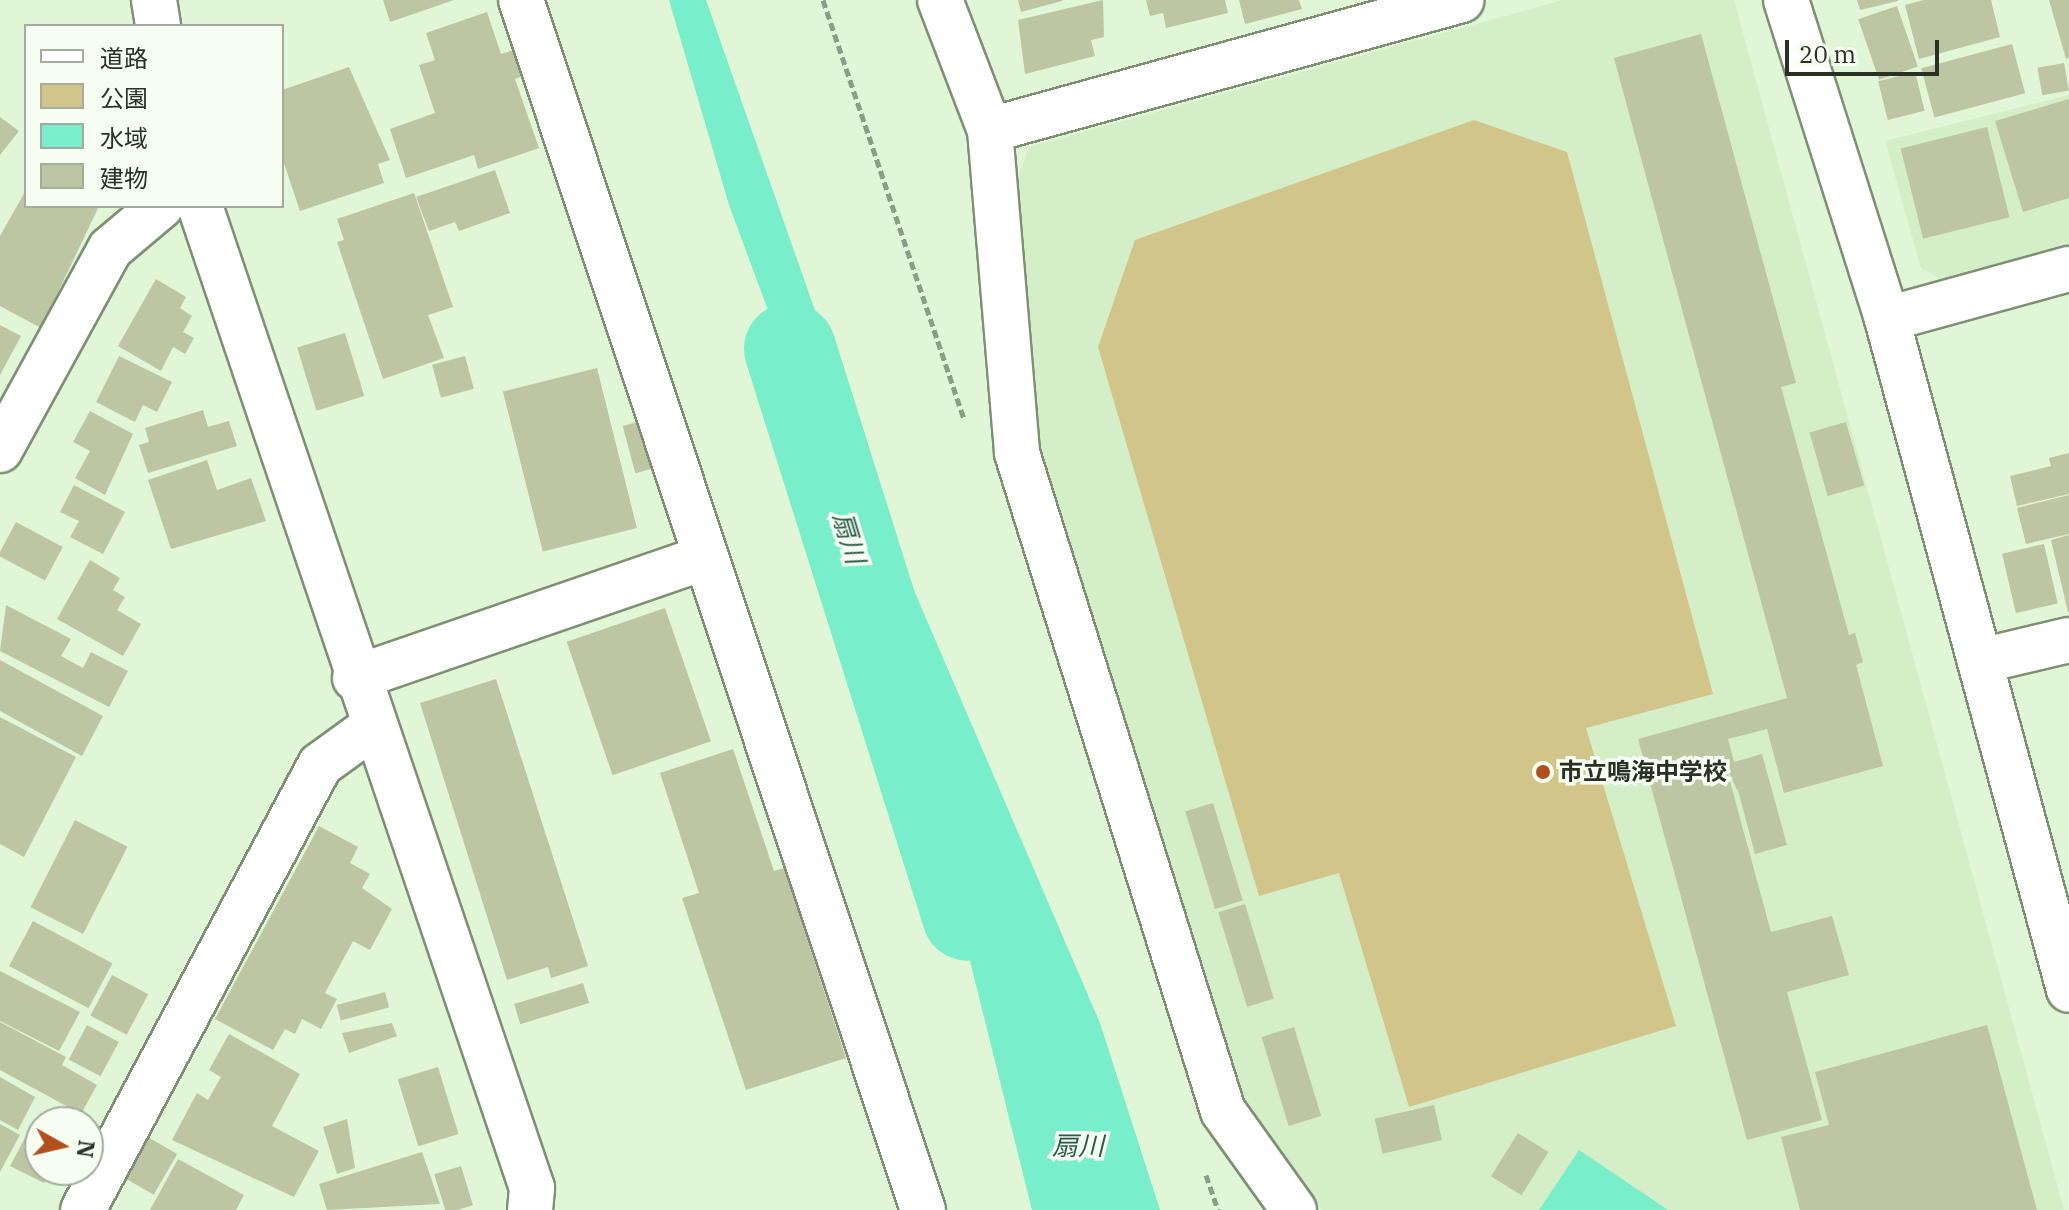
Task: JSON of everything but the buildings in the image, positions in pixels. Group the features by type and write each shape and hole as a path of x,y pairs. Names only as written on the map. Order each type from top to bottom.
{"street":[{"path":"154,0 158,24"},
{"path":"521,0 923,1210"},
{"path":"940,0 990,130 1017,453 1223,1111 1294,1210"},
{"path":"990,130 1346,16 1461,0"},
{"path":"1786,0 1887,319 2069,990"},
{"path":"0,450 110,249 159,208"},
{"path":"201,208 371,728 532,1188 530,1210"},
{"path":"1887,319 2069,269"},
{"path":"355,678 706,557"},
{"path":"1980,661 2069,640"},
{"path":"83,1210 320,765 371,728"}],"shaded area":[{"name":"市立鳴海中学校","path":"1563,0 1734,0 2064,1210 1322,1210 1244,1099 1039,445 1016,182 1029,147"},
{"path":"2069,95 2069,246 1944,281 1921,268 1885,141"}],"green space":[{"path":"1474,120 1567,152 1713,694 1586,728 1676,1026 1409,1107 1339,873 1259,896 1098,347 1135,240"}],"water":[{"name":"扇川","path":"669,0 706,0 910,581 1100,1023 1160,1210 1032,1210 890,639 729,205"},
{"path":"1579,1150 1668,1210 1539,1210"}],"waterway":[{"name":"扇川","path":"790,349 968,915"}],"place":[{"name":"市立鳴海中学校","path":"1543,772"}]}
